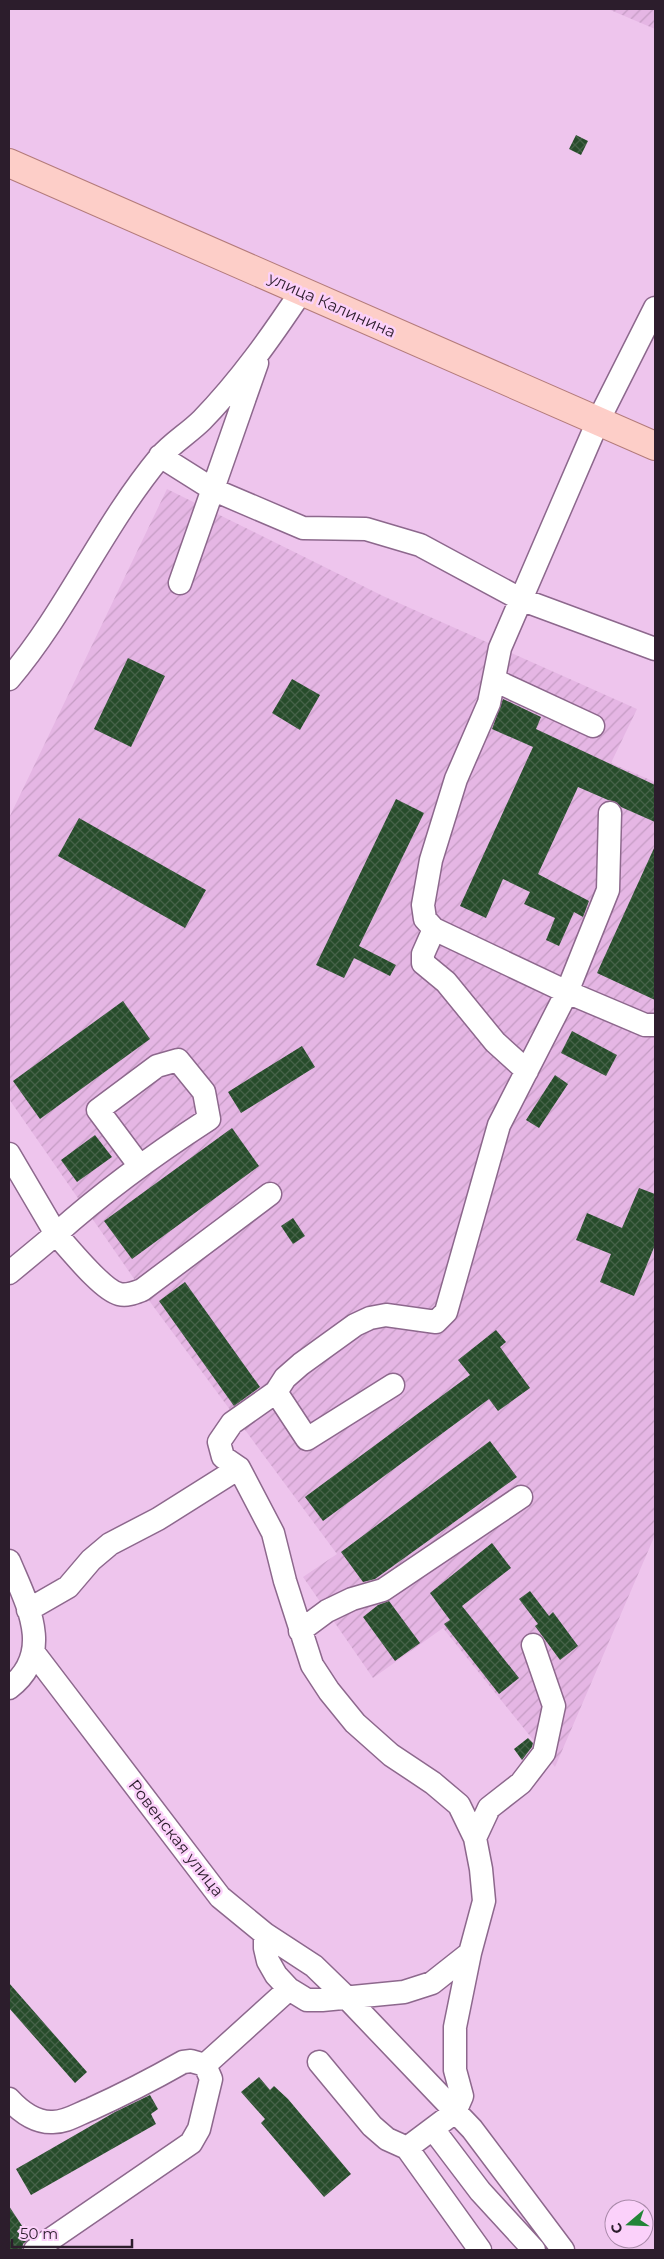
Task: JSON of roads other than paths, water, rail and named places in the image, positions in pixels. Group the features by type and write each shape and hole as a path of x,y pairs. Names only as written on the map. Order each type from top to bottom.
{"main road":[{"name":"улица Калинина","path":"9,163 22,176 302,292 655,446"}],"street":[{"path":"9,679 31,653 68,599 105,535 160,456 202,420 261,353 302,292"},
{"path":"655,308 598,421 500,648 488,704 456,779 432,860 423,905 425,919 434,929 567,992 645,1024 655,1025"},
{"path":"180,583 261,353"},
{"path":"160,456 214,490 303,528 366,529 420,545 520,599 655,649"},
{"path":"494,680 593,726"},
{"path":"407,2148 455,2112 462,2096 455,2070 455,2027 470,1953 484,1902 482,1869 475,1838 459,1804 433,1783 390,1755 355,1723 312,1666 300,1631 273,1533 239,1468 223,1457 219,1442 232,1423 276,1392 285,1378 301,1364 355,1325 370,1318 386,1315 436,1322 446,1312 499,1125 567,992 608,890 610,813"},
{"path":"434,929 422,954 423,963 446,982 495,1042 527,1071"},
{"path":"9,1273 139,1165 208,1119 204,1092 178,1060 157,1066 98,1110 139,1165"},
{"path":"9,1154 56,1234 106,1288 118,1294 130,1294 142,1290 270,1194"},
{"path":"276,1392 307,1439 393,1385"},
{"path":"28,1610 68,1587 91,1560 110,1544 158,1519 239,1468"},
{"path":"300,1631 327,1611 352,1599 383,1590 521,1496"},
{"path":"9,1561 28,1610 34,1632 34,1652 24,1674 9,1688"},
{"path":"475,1838 489,1808 521,1783 544,1753 554,1706 532,1645"},
{"name":"Ровенская улица","path":"34,1652 220,1897 265,1934 314,1966 472,2129 548,2247"},
{"path":"265,1934 268,1961 276,1975 288,1989 307,2000 404,1992 432,1983 470,1953"},
{"path":"205,2065 288,1989"},
{"path":"9,2099 17,2108 32,2118 50,2122 65,2120 131,2091 183,2062 191,2061 205,2065"},
{"path":"319,2062 372,2126 387,2139 407,2148 480,2250"},
{"path":"35,2250 191,2143 199,2129 211,2079 205,2065"},
{"path":"433,2129 480,2191 548,2247"}]}
